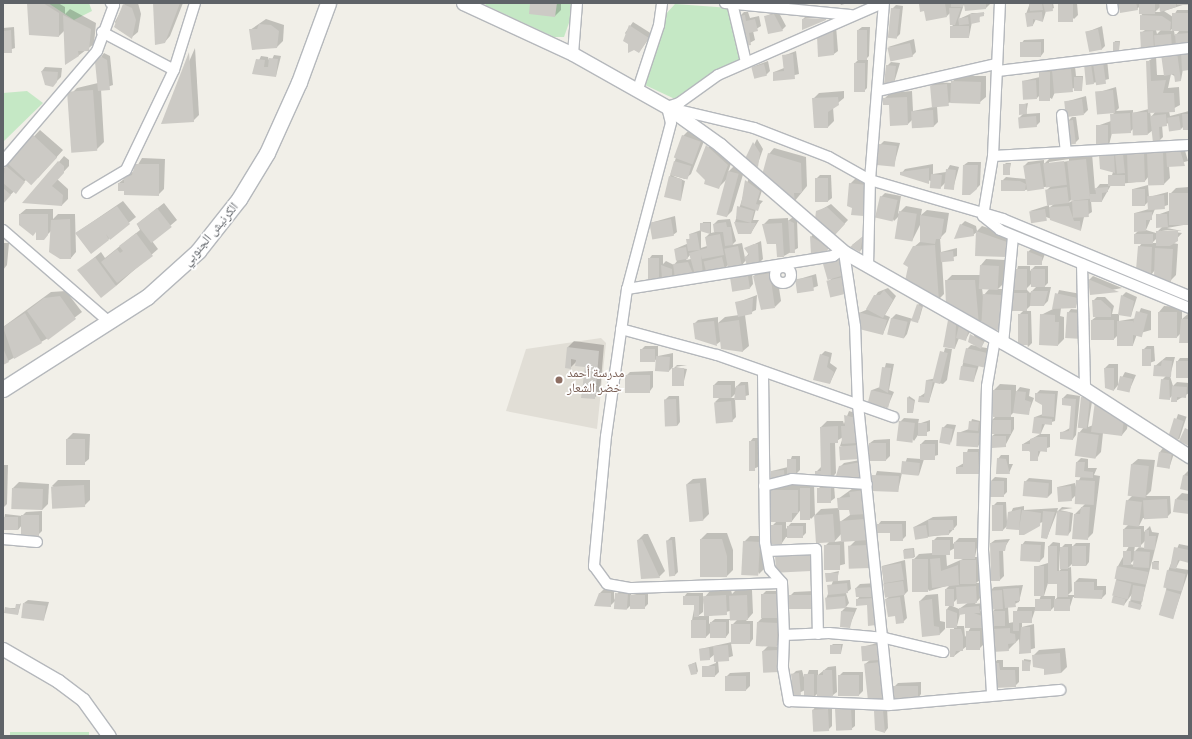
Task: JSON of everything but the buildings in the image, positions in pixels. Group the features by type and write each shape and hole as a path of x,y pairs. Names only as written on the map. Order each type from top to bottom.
{"main road":[{"name":"الكرنيش الجنوبي","path":"3,389 108,321 176,274 239,199 267,153 299,82 328,3"}],"street":[{"path":"87,193 126,170 174,70 195,3"},
{"path":"463,3 573,54 638,89 667,107 720,145 843,251 868,267 999,342 1085,389 1189,456"},
{"path":"573,54 577,3"},
{"path":"638,89 659,25 662,3"},
{"path":"725,3 766,4 853,15"},
{"path":"667,107 746,62 883,3 878,91 870,180 868,267"},
{"path":"983,216 993,156 1000,3"},
{"path":"3,161 97,51 102,32 114,4"},
{"path":"732,4 746,62"},
{"path":"102,32 174,70"},
{"path":"878,91 997,68 1189,48"},
{"path":"667,107 754,128 829,157 870,180 983,216 1003,219 1189,296"},
{"path":"667,107 671,122 627,289 606,436 594,566 607,584 630,588 782,583"},
{"path":"1062,115 1066,152"},
{"path":"993,156 1189,145"},
{"path":"983,216 1000,230 1013,236 1189,308"},
{"path":"3,230 7,239 108,321"},
{"path":"992,693 983,544 986,393 999,342 1013,236"},
{"path":"627,289 784,266 833,256 843,251"},
{"path":"843,251 856,326 858,406 885,638 890,705"},
{"path":"1082,264 1085,389"},
{"path":"621,329 763,372 892,417"},
{"path":"763,372 766,551 770,569 782,583 784,635 783,668 789,701 890,705 992,693 1060,690"},
{"path":"764,486 792,480 867,484"},
{"path":"3,539 37,542"},
{"path":"766,551 816,549 818,634"},
{"path":"784,635 818,634 885,638 943,652"},
{"path":"3,649 58,681 82,700 109,736"}],"shaded area":[{"name":"مدرسة أحمد خضر الشعار","path":"601,338 606,343 597,429 506,411 526,349"}],"green space":[{"path":"48,3 89,3 92,11 74,20"},
{"path":"487,3 571,3 570,20 564,37 554,37 485,5"},
{"path":"675,4 731,8 742,58 677,100 645,85 664,16"},
{"path":"27,91 43,103 3,142 3,93"},
{"path":"10,732 89,732 89,736 10,736"}],"place":[{"name":"مدرسة أحمد خضر الشعار","path":"559,380"}]}
